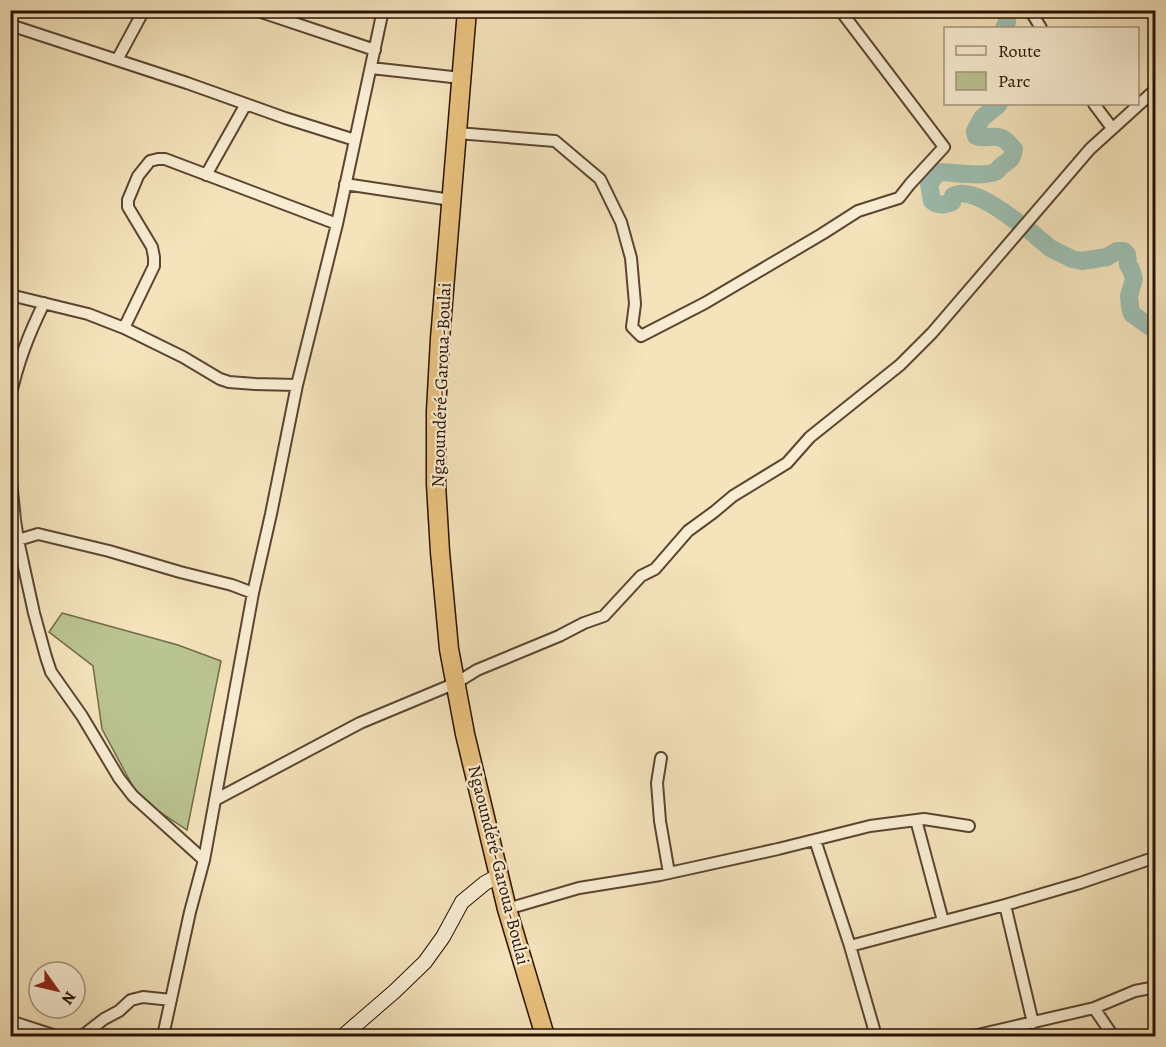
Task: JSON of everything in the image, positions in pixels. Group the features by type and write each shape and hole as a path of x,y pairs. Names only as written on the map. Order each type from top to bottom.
{"highway":[{"name":"Ngaoundéré-Garoua-Boulai","path":"467,10 439,350 436,484 440,552 449,649 465,734 507,909 545,1036"}],"street":[{"path":"117,60 144,10"},
{"path":"255,10 375,50"},
{"path":"164,1036 191,908 204,860 253,593 297,385 337,224 383,10"},
{"path":"457,133 555,141 600,179 621,222 630,258 634,304 632,327 641,336 705,303 858,211 899,198 944,147 840,10"},
{"path":"1030,10 1040,27"},
{"path":"10,25 356,140"},
{"path":"371,68 461,78"},
{"path":"1139,104 1155,89"},
{"path":"206,175 246,104"},
{"path":"1095,105 1112,128"},
{"path":"214,800 360,723 456,683 477,670 604,616 641,576 655,569 688,531 733,496 787,464 810,437 900,365 932,333 1090,149 1137,105"},
{"path":"124,327 154,266 152,247 128,207 128,200 138,176 150,161 165,159 337,224"},
{"path":"345,184 451,200"},
{"path":"10,294 88,314 124,327 229,382 297,385"},
{"path":"10,398 16,369 28,335 44,303"},
{"path":"10,471 15,520 14,539 51,672 133,796 204,860"},
{"path":"14,539 38,534 109,551 232,585 253,593"},
{"path":"661,758 657,783 660,821 669,873"},
{"path":"507,909 579,888 669,873 870,826 924,819 969,826"},
{"path":"916,820 943,921"},
{"path":"815,840 850,946 876,1036"},
{"path":"850,946 1005,905 1080,883 1155,857"},
{"path":"343,1036 426,962 462,902 484,883 500,875"},
{"path":"1005,905 1033,1023"},
{"path":"973,1036 1094,1008 1135,991 1155,987"},
{"path":"82,1036 119,1011 130,1000 143,998 171,1000"},
{"path":"1094,1008 1113,1036"},
{"path":"10,1021 56,1036"}],"green space":[{"path":"62,613 178,645 221,661 187,830 139,798 102,729 93,666 49,632"}],"waterway":[{"path":"1004,27 1007,22 1006,10"},
{"path":"998,105 982,118 975,131 976,136 999,137 1005,140 1014,149 1010,160 992,173 938,172 929,184 932,201 937,204 949,203 952,202 953,196 968,194 986,201 1016,221"},
{"path":"1030,231 1050,248 1072,259 1082,261 1107,257 1117,251 1124,251 1127,254 1128,265 1134,279 1129,296 1132,314 1156,331"}]}
